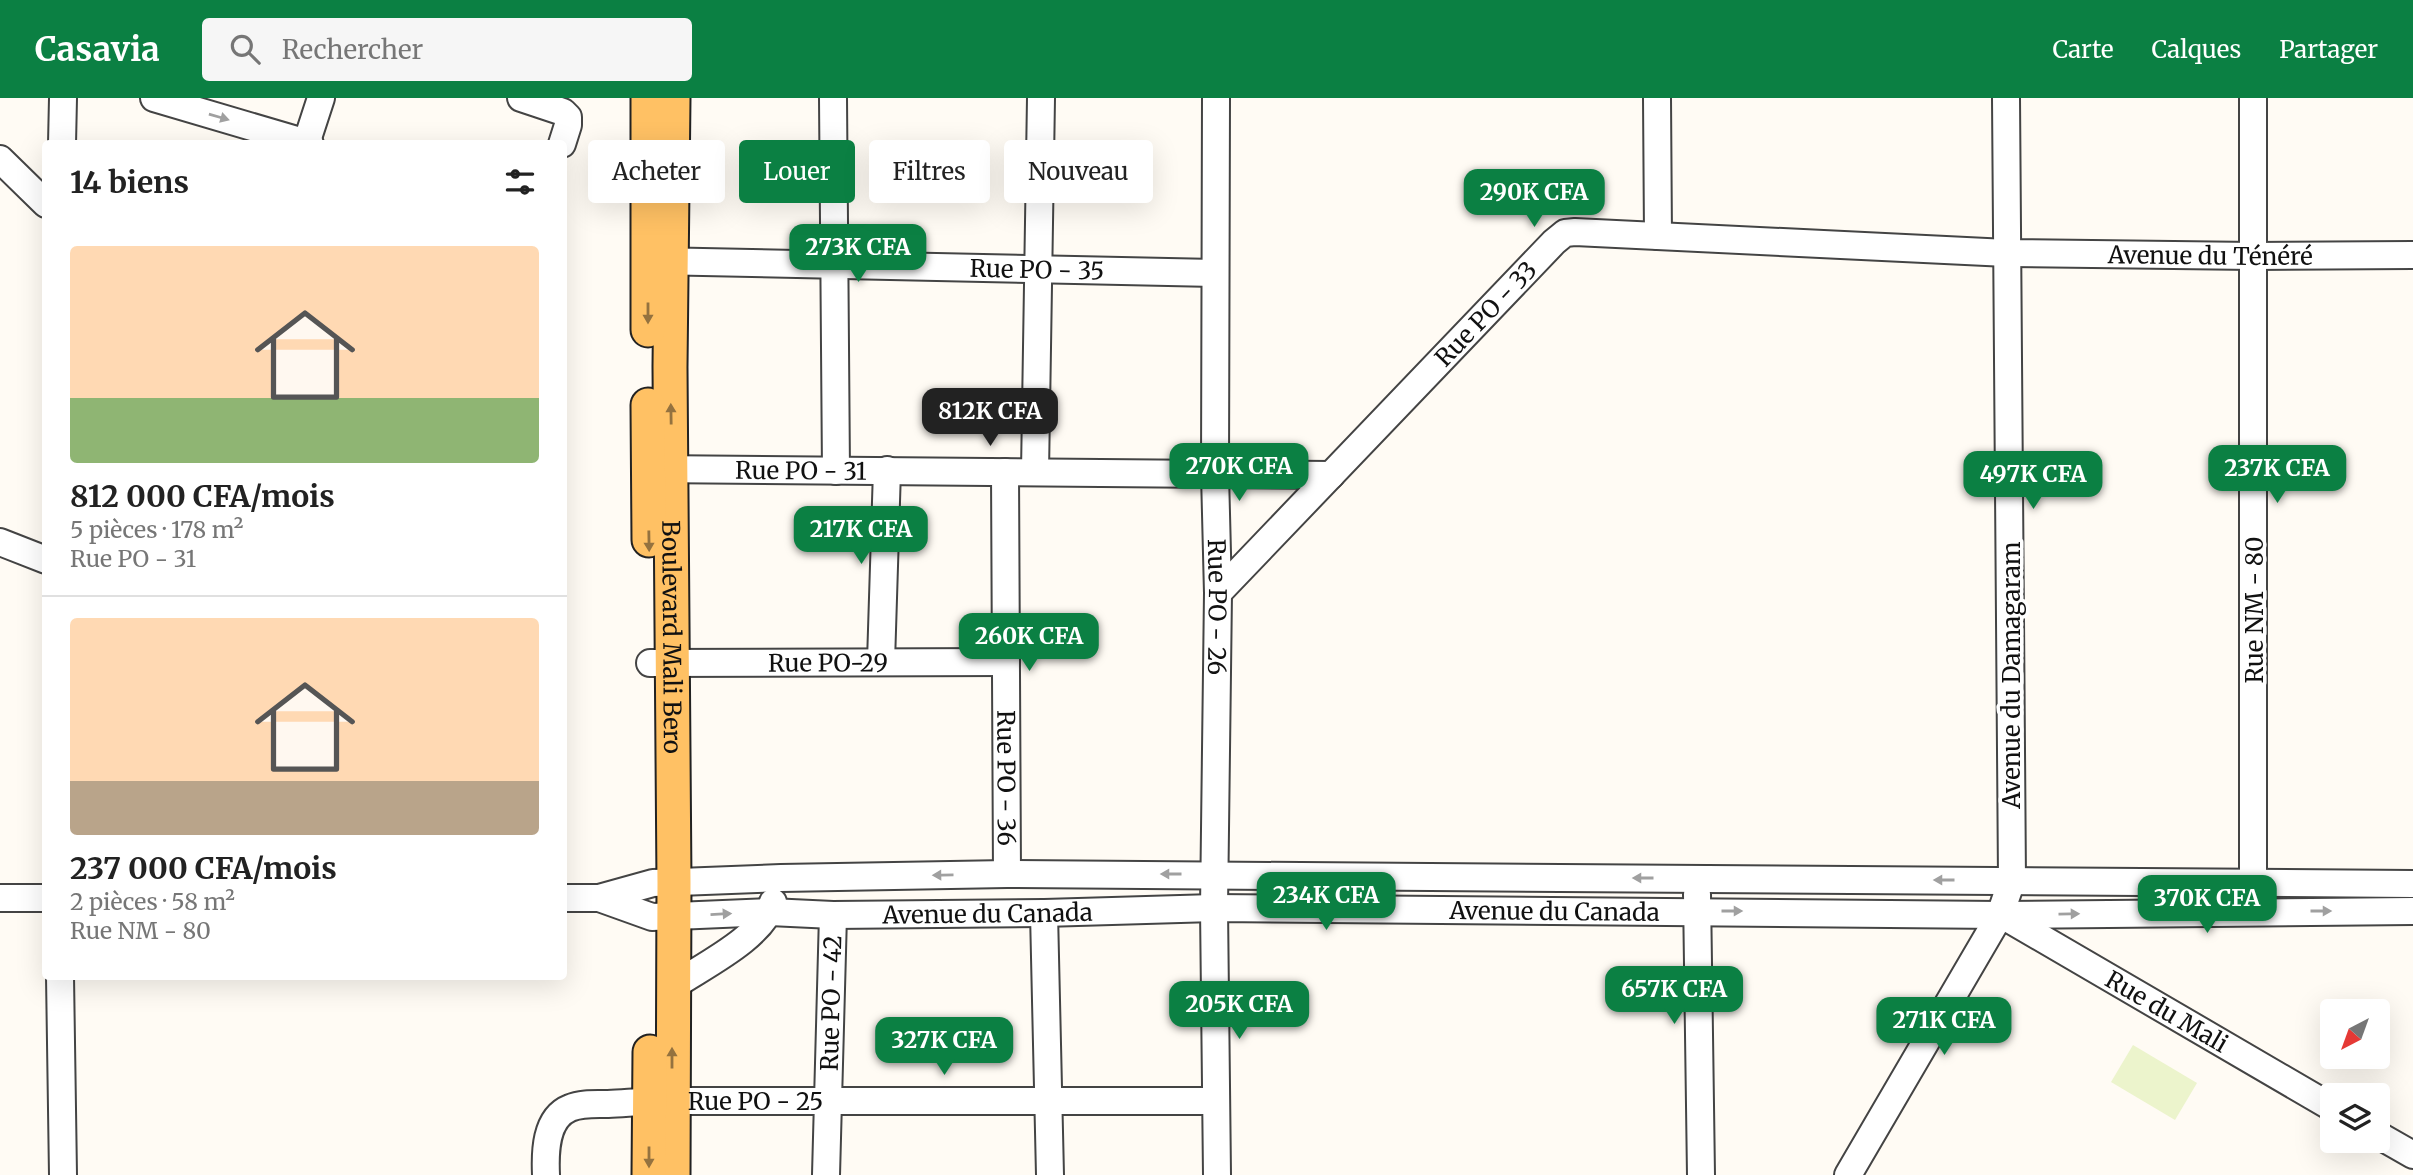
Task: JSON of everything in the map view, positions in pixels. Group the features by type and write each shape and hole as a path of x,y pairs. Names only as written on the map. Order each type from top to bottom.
{"main road":[{"name":"Boulevard Mali Bero","path":"648,98 660,261"},
{"name":"Boulevard Mali Bero","path":"673,98 660,261 659,366 663,883 661,1101 673,1175"},
{"name":"Boulevard Mali Bero","path":"649,1175 661,1101 672,987 662,917"}],"street":[{"path":"62,140 63,98"},
{"path":"154,98 297,140"},
{"path":"308,140 321,98"},
{"path":"521,98 563,112 568,117 563,140"},
{"path":"833,98 836,471"},
{"path":"1035,472 1041,98"},
{"name":"Rue PO - 26","path":"1216,98 1215,474 1218,593 1214,908 1217,1175"},
{"path":"1657,98 1658,236"},
{"name":"Avenue du Damagaram","path":"1848,1175 2000,915 2012,880 2006,98"},
{"name":"Rue NM - 80","path":"2252,911 2253,98"},
{"path":"0,159 42,200"},
{"name":"Rue PO - 33","path":"1218,593 1565,233 2007,254"},
{"name":"Avenue du Ténéré","path":"2007,254 2413,255"},
{"name":"Rue PO - 35","path":"660,261 1215,273"},
{"name":"Rue PO - 31","path":"660,469 1331,474"},
{"path":"881,663 887,470"},
{"name":"Rue PO - 36","path":"1004,472 1007,874"},
{"path":"0,542 42,558"},
{"name":"Rue PO-29","path":"662,663 1006,662"},
{"name":"Avenue du Canada","path":"599,898 663,883 1007,874 2413,884"},
{"path":"672,987 754,932 770,912 781,878"},
{"path":"1698,878 1696,911 1700,1175"},
{"path":"0,898 42,898"},
{"path":"567,898 599,898 662,917"},
{"name":"Avenue du Canada","path":"662,917 770,912 833,915 1214,908 2000,915 2413,911"},
{"path":"1044,913 1050,1175"},
{"name":"Rue PO - 42","path":"826,1175 833,915"},
{"name":"Rue du Mali","path":"2000,915 2320,1100"},
{"path":"60,980 63,1175"},
{"name":"Rue PO - 25","path":"546,1175 548,1138 555,1122 566,1109 586,1105 661,1101 1216,1101"},
{"path":"2390,1142 2413,1155"}],"green space":[{"path":"2133,1045 2197,1083 2175,1120 2111,1082"}]}
